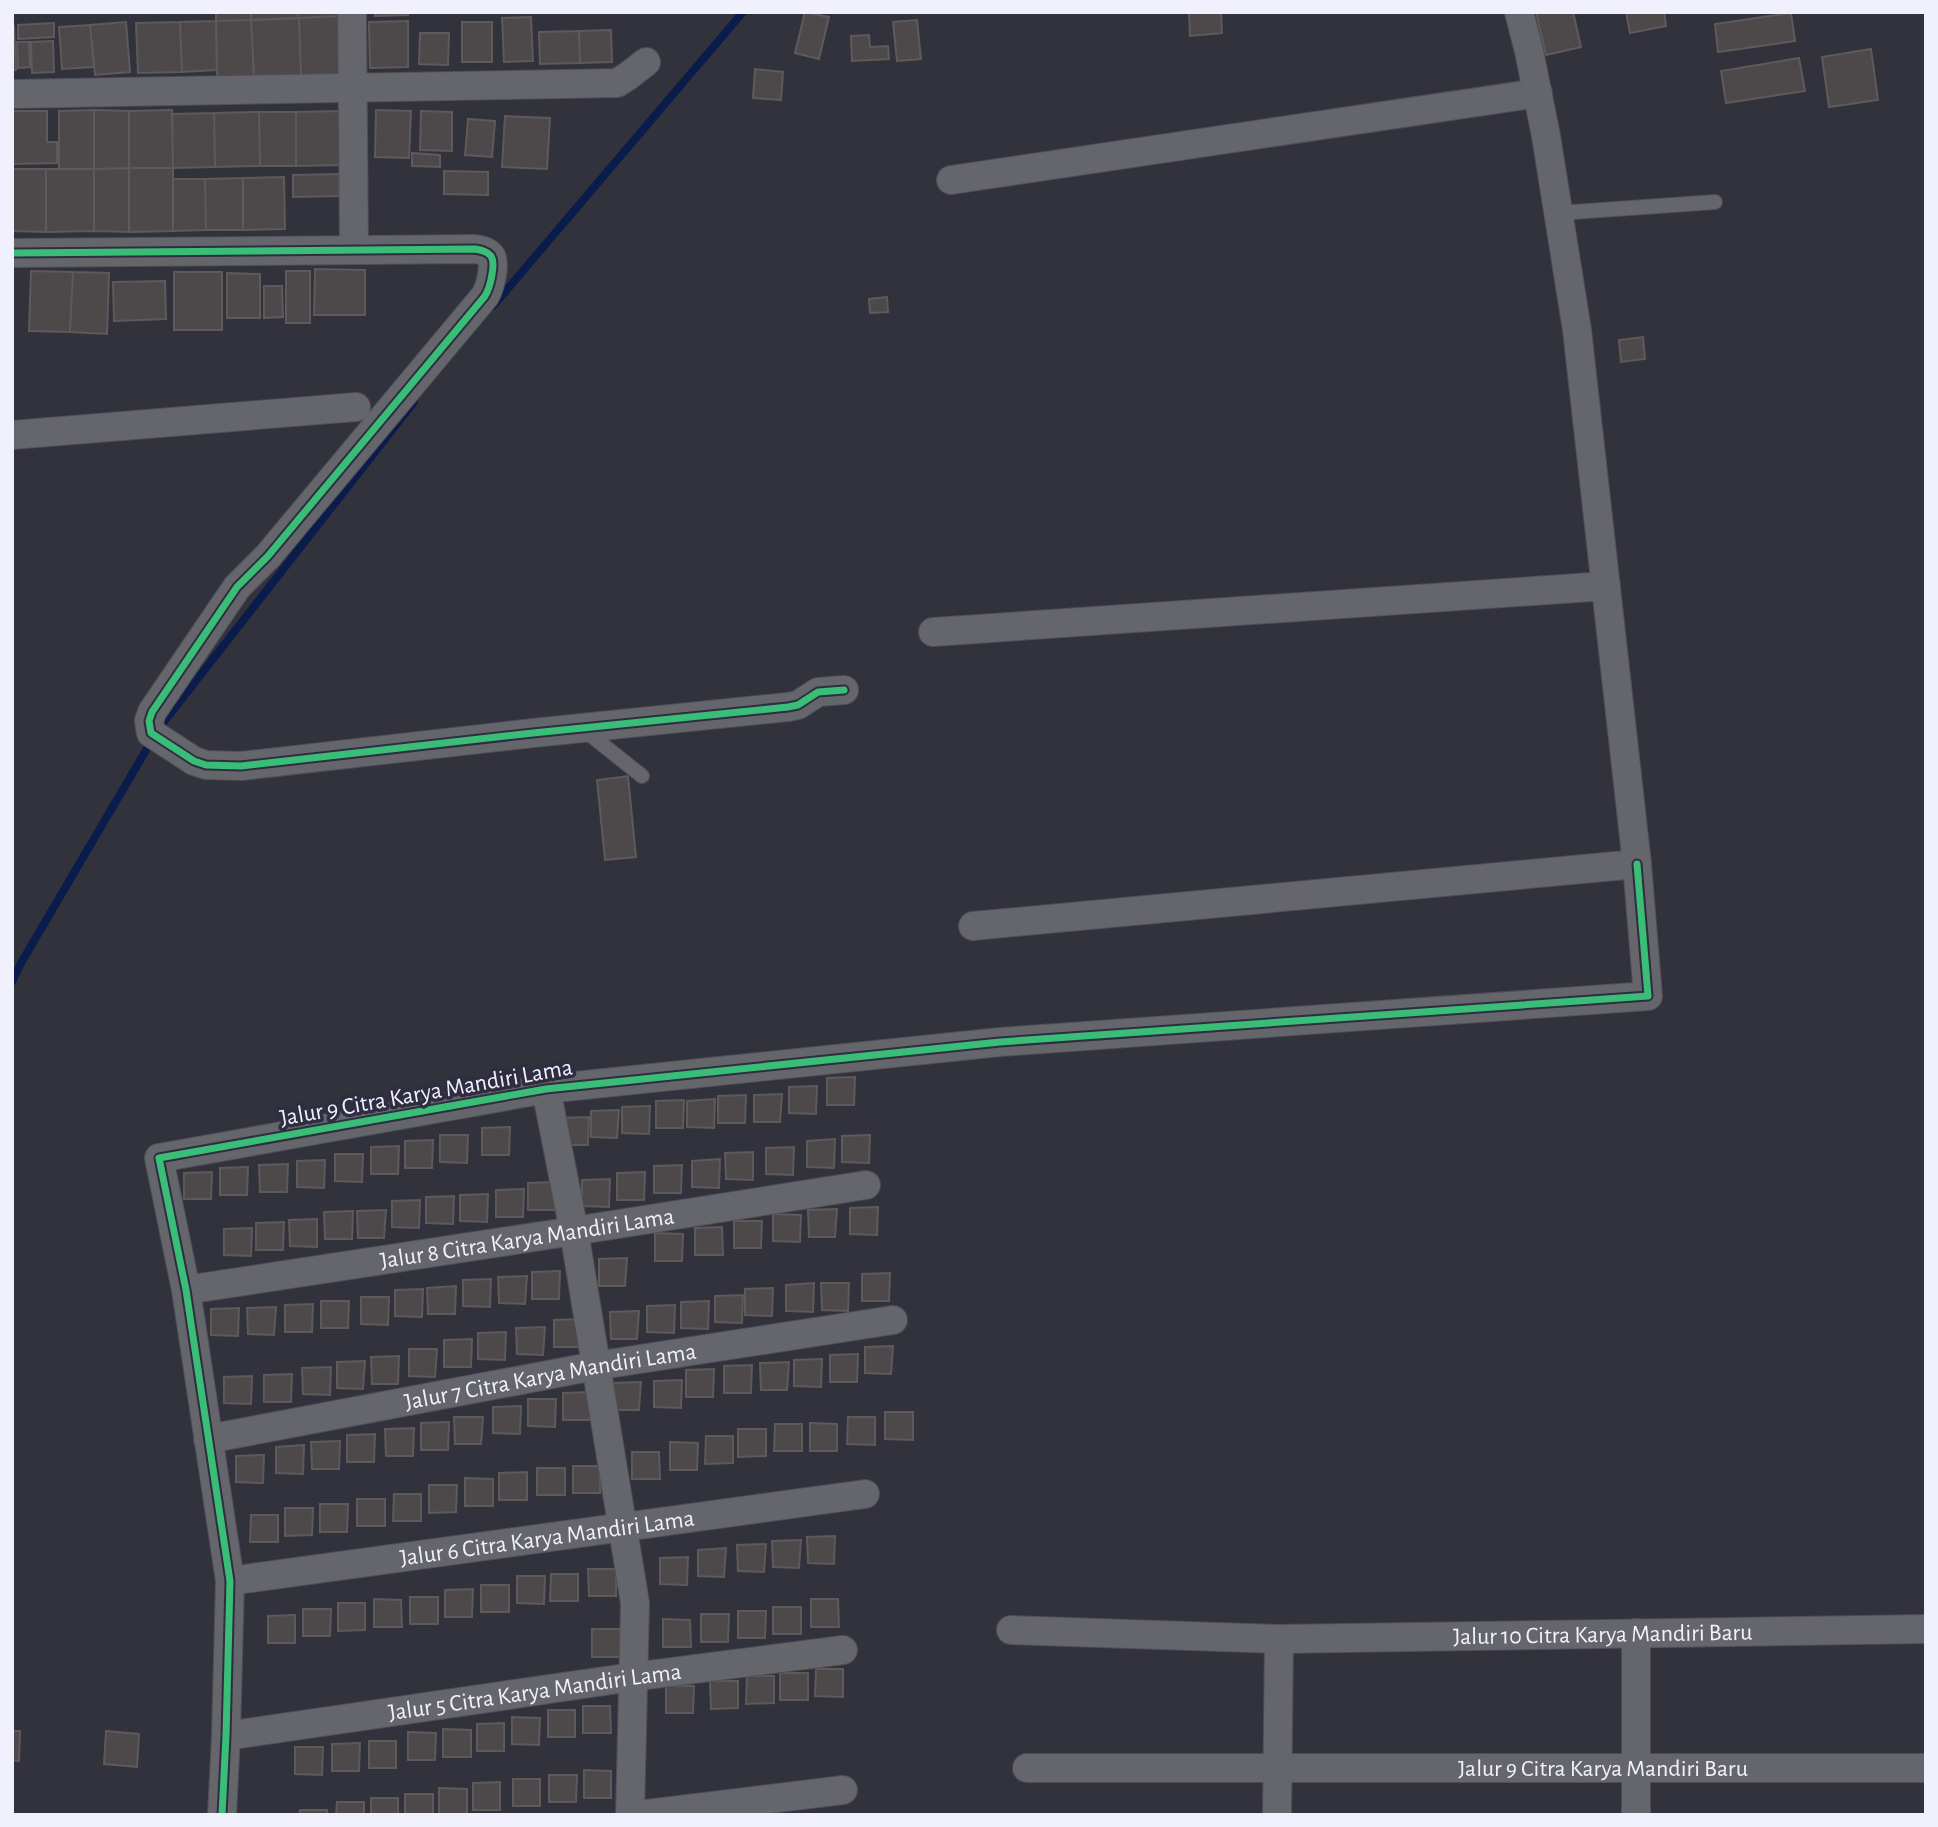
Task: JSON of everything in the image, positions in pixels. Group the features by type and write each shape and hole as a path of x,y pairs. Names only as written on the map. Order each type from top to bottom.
{"street":[{"path":"352,12 354,249"},
{"path":"973,926 1637,864 1577,330 1538,93 1519,12"},
{"path":"12,94 617,83 646,62"},
{"path":"951,180 1538,93"},
{"path":"12,253 475,249 484,251 492,259 491,284 485,296 268,556 237,587 152,712 149,721 151,733 194,761 206,765 241,766 788,707 798,705 818,692 844,690"},
{"path":"12,435 356,407"},
{"path":"933,632 1606,586"},
{"name":"Jalur 9 Citra Karya Mandiri Lama","path":"186,1290 159,1158 546,1088 1000,1042 1648,996 1637,864"},
{"path":"546,1088 574,1231 635,1603 631,1815"},
{"name":"Jalur 8 Citra Karya Mandiri Lama","path":"186,1290 866,1185"},
{"path":"186,1290 230,1581 222,1815"},
{"name":"Jalur 7 Citra Karya Mandiri Lama","path":"208,1439 595,1366 893,1320"},
{"name":"Jalur 6 Citra Karya Mandiri Lama","path":"230,1581 865,1494"},
{"name":"Jalur 10 Citra Karya Mandiri Baru","path":"1011,1630 1279,1639 1926,1629"},
{"path":"1636,1633 1636,1815"},
{"path":"1278,1815 1279,1639"},
{"name":"Jalur 5 Citra Karya Mandiri Lama","path":"226,1736 632,1677 843,1650"},
{"name":"Jalur 9 Citra Karya Mandiri Baru","path":"1027,1768 1926,1768"},
{"path":"639,1815 843,1790"}],"lane":[{"path":"1559,213 1715,202"},
{"path":"582,728 642,776"}],"building":[{"path":"216,12 251,12 251,20 216,21"},
{"path":"251,12 297,12 298,18 251,20"},
{"path":"297,12 339,12 339,16 298,18"},
{"path":"375,12 408,12 408,15 375,16"},
{"path":"805,12 829,17 819,59 795,53"},
{"path":"1189,12 1221,12 1222,33 1190,36"},
{"path":"1536,12 1573,12 1581,47 1546,55"},
{"path":"1626,12 1664,12 1666,26 1630,33"},
{"path":"1791,13 1795,41 1718,52 1715,24"},
{"path":"339,16 340,74 301,75 299,18"},
{"path":"531,17 533,61 504,62 502,18"},
{"path":"299,18 301,75 254,76 251,20"},
{"path":"251,20 254,76 217,77 216,21"},
{"path":"917,20 921,59 897,61 893,22"},
{"path":"216,21 217,70 182,72 180,22"},
{"path":"408,21 408,67 370,68 369,22"},
{"path":"126,22 130,72 95,75 90,25"},
{"path":"180,22 182,72 138,73 136,23"},
{"path":"462,22 492,22 492,62 462,62"},
{"path":"54,23 54,37 18,39 18,25"},
{"path":"90,25 94,67 62,69 59,27"},
{"path":"12,26 16,70 12,71"},
{"path":"611,30 612,62 580,63 579,31"},
{"path":"579,31 580,63 540,64 539,32"},
{"path":"420,33 449,33 448,65 419,64"},
{"path":"869,35 870,47 888,46 889,59 852,61 851,36"},
{"path":"53,41 54,72 32,73 31,42"},
{"path":"17,42 29,42 30,67 18,68"},
{"path":"1871,49 1878,100 1829,107 1822,57"},
{"path":"1799,58 1805,91 1726,103 1721,71"},
{"path":"755,69 783,72 781,100 753,98"},
{"path":"94,110 129,111 129,168 94,169"},
{"path":"94,110 94,169 59,169 59,111"},
{"path":"172,110 173,168 129,168 129,111"},
{"path":"376,110 411,111 409,158 375,157"},
{"path":"12,111 47,111 47,142 57,142 57,163 12,164"},
{"path":"342,111 343,165 296,166 296,112"},
{"path":"421,111 452,112 452,151 420,150"},
{"path":"259,112 296,112 296,166 260,166"},
{"path":"259,112 260,166 215,167 214,113"},
{"path":"214,113 215,167 173,168 172,114"},
{"path":"505,116 550,118 547,169 502,167"},
{"path":"468,119 495,121 492,157 465,155"},
{"path":"412,153 440,155 440,167 412,166"},
{"path":"129,168 173,168 173,231 129,232"},
{"path":"129,168 129,232 94,231 94,169"},
{"path":"12,169 46,169 46,232 12,231"},
{"path":"46,169 94,169 94,231 46,232"},
{"path":"444,171 488,172 488,195 444,194"},
{"path":"339,174 339,196 293,197 293,175"},
{"path":"284,177 285,229 243,230 243,178"},
{"path":"243,178 243,230 206,230 205,179"},
{"path":"173,179 205,179 206,230 173,231"},
{"path":"315,269 365,270 365,315 314,315"},
{"path":"31,271 73,272 70,332 29,331"},
{"path":"286,271 310,271 310,323 286,323"},
{"path":"73,272 109,273 107,334 70,332"},
{"path":"174,272 222,272 222,330 174,330"},
{"path":"227,273 260,274 260,318 227,318"},
{"path":"165,281 166,319 114,321 113,282"},
{"path":"264,286 282,286 283,317 264,318"},
{"path":"887,297 888,312 870,313 869,299"},
{"path":"1643,337 1645,359 1621,362 1619,340"},
{"path":"628,776 636,857 605,860 597,780"},
{"path":"855,1077 854,1105 827,1105 827,1078"},
{"path":"817,1086 816,1114 789,1113 789,1087"},
{"path":"782,1094 780,1122 754,1122 754,1095"},
{"path":"746,1095 745,1123 718,1123 718,1096"},
{"path":"715,1099 714,1128 687,1127 687,1101"},
{"path":"684,1100 683,1128 656,1128 656,1101"},
{"path":"650,1106 649,1134 622,1133 622,1107"},
{"path":"619,1110 617,1138 591,1137 591,1111"},
{"path":"589,1117 588,1145 561,1145 560,1118"},
{"path":"510,1127 509,1155 482,1155 482,1128"},
{"path":"440,1135 468,1135 467,1163 440,1162"},
{"path":"870,1135 869,1163 842,1162 842,1136"},
{"path":"835,1139 834,1168 807,1167 807,1141"},
{"path":"433,1140 432,1168 405,1168 405,1141"},
{"path":"399,1146 398,1174 371,1174 371,1147"},
{"path":"794,1147 793,1175 766,1174 766,1148"},
{"path":"753,1152 753,1180 726,1179 725,1153"},
{"path":"335,1154 363,1154 362,1182 335,1181"},
{"path":"720,1159 719,1188 692,1187 692,1161"},
{"path":"325,1160 324,1188 297,1187 297,1161"},
{"path":"288,1164 287,1192 260,1192 259,1165"},
{"path":"682,1165 681,1193 654,1193 654,1166"},
{"path":"248,1167 247,1195 220,1195 220,1168"},
{"path":"212,1172 211,1199 184,1199 184,1173"},
{"path":"645,1172 644,1200 617,1200 617,1173"},
{"path":"610,1179 609,1207 582,1206 582,1180"},
{"path":"556,1182 555,1210 528,1210 528,1183"},
{"path":"524,1189 523,1217 496,1217 496,1190"},
{"path":"488,1194 487,1222 460,1221 460,1195"},
{"path":"454,1196 453,1224 426,1223 426,1197"},
{"path":"420,1200 419,1228 392,1227 392,1201"},
{"path":"878,1207 877,1235 850,1234 850,1208"},
{"path":"837,1209 835,1237 809,1237 808,1210"},
{"path":"386,1210 384,1238 358,1238 357,1211"},
{"path":"353,1211 352,1239 325,1239 324,1212"},
{"path":"773,1214 801,1215 800,1242 773,1241"},
{"path":"317,1219 317,1247 290,1246 289,1220"},
{"path":"734,1221 762,1221 761,1248 734,1248"},
{"path":"284,1222 283,1250 256,1250 256,1223"},
{"path":"722,1227 723,1255 695,1255 695,1228"},
{"path":"252,1228 251,1256 224,1255 224,1229"},
{"path":"655,1233 683,1234 682,1261 655,1261"},
{"path":"627,1258 625,1286 599,1286 599,1259"},
{"path":"560,1271 559,1299 532,1299 532,1272"},
{"path":"890,1273 889,1301 862,1301 862,1274"},
{"path":"527,1276 525,1304 499,1303 498,1277"},
{"path":"491,1279 490,1307 463,1306 463,1280"},
{"path":"814,1283 813,1312 786,1311 786,1285"},
{"path":"821,1283 849,1283 848,1311 822,1310"},
{"path":"456,1286 455,1314 428,1314 427,1288"},
{"path":"773,1288 772,1316 745,1315 745,1289"},
{"path":"423,1289 422,1317 395,1316 395,1290"},
{"path":"743,1295 742,1323 715,1322 715,1296"},
{"path":"361,1297 389,1297 388,1325 361,1324"},
{"path":"321,1301 349,1301 348,1328 321,1328"},
{"path":"709,1301 708,1329 681,1328 681,1302"},
{"path":"313,1304 312,1332 285,1332 285,1305"},
{"path":"675,1305 674,1333 647,1332 647,1306"},
{"path":"276,1307 274,1335 248,1334 247,1308"},
{"path":"239,1308 238,1336 211,1335 211,1309"},
{"path":"639,1311 637,1339 611,1339 610,1312"},
{"path":"582,1319 580,1347 554,1347 554,1320"},
{"path":"545,1327 543,1355 517,1354 516,1328"},
{"path":"506,1332 505,1360 478,1359 478,1333"},
{"path":"472,1339 471,1367 444,1367 444,1340"},
{"path":"893,1346 891,1374 865,1373 865,1347"},
{"path":"409,1349 437,1349 435,1377 409,1376"},
{"path":"858,1354 857,1382 830,1382 830,1355"},
{"path":"399,1356 398,1384 372,1384 371,1357"},
{"path":"822,1359 821,1387 794,1386 794,1360"},
{"path":"365,1361 363,1389 337,1388 337,1362"},
{"path":"789,1362 787,1390 761,1390 760,1363"},
{"path":"752,1365 751,1393 724,1393 724,1366"},
{"path":"331,1367 330,1395 303,1394 302,1368"},
{"path":"714,1369 713,1397 686,1397 686,1370"},
{"path":"292,1374 291,1402 264,1402 264,1375"},
{"path":"252,1376 251,1404 224,1403 224,1377"},
{"path":"682,1380 681,1408 654,1407 654,1381"},
{"path":"641,1382 639,1410 613,1410 613,1383"},
{"path":"591,1392 590,1420 563,1420 563,1393"},
{"path":"528,1399 556,1399 555,1427 528,1426"},
{"path":"521,1406 520,1434 493,1433 493,1407"},
{"path":"885,1412 913,1412 913,1440 885,1439"},
{"path":"454,1417 483,1417 481,1444 455,1444"},
{"path":"848,1417 875,1417 875,1445 847,1444"},
{"path":"449,1422 448,1450 421,1450 421,1423"},
{"path":"810,1423 837,1424 837,1451 810,1451"},
{"path":"775,1424 802,1424 802,1451 774,1451"},
{"path":"414,1428 413,1456 386,1456 385,1429"},
{"path":"738,1429 766,1429 766,1456 738,1457"},
{"path":"375,1434 374,1462 347,1462 347,1435"},
{"path":"706,1436 733,1436 733,1463 705,1464"},
{"path":"340,1441 339,1469 312,1469 311,1442"},
{"path":"670,1442 698,1443 697,1470 670,1470"},
{"path":"304,1445 303,1474 276,1473 276,1447"},
{"path":"632,1452 659,1452 660,1479 632,1479"},
{"path":"264,1455 263,1483 236,1482 236,1456"},
{"path":"573,1466 600,1466 600,1493 573,1493"},
{"path":"537,1468 565,1468 565,1495 537,1495"},
{"path":"527,1472 527,1500 499,1500 499,1473"},
{"path":"465,1478 493,1479 493,1506 465,1506"},
{"path":"429,1485 457,1485 456,1512 429,1513"},
{"path":"394,1494 421,1494 421,1521 393,1521"},
{"path":"357,1499 385,1499 385,1526 357,1526"},
{"path":"320,1504 348,1504 347,1532 320,1532"},
{"path":"285,1508 313,1508 312,1535 285,1536"},
{"path":"251,1515 278,1515 278,1542 250,1542"},
{"path":"835,1536 834,1564 808,1563 807,1537"},
{"path":"801,1540 799,1568 773,1567 772,1541"},
{"path":"766,1544 764,1572 738,1571 737,1545"},
{"path":"726,1548 724,1577 698,1576 698,1550"},
{"path":"688,1557 687,1585 660,1584 660,1558"},
{"path":"588,1569 616,1569 616,1596 589,1596"},
{"path":"551,1574 578,1574 578,1601 550,1601"},
{"path":"517,1576 545,1576 544,1604 517,1603"},
{"path":"481,1585 509,1585 509,1612 481,1612"},
{"path":"473,1589 472,1617 445,1617 445,1590"},
{"path":"410,1597 438,1597 438,1624 410,1624"},
{"path":"374,1599 401,1600 402,1627 374,1627"},
{"path":"811,1599 838,1599 839,1627 811,1627"},
{"path":"338,1603 365,1603 365,1630 338,1631"},
{"path":"773,1607 801,1607 801,1634 773,1634"},
{"path":"303,1609 331,1609 330,1636 303,1636"},
{"path":"738,1611 766,1611 765,1638 738,1638"},
{"path":"701,1614 729,1614 728,1642 701,1642"},
{"path":"295,1615 295,1643 268,1643 268,1616"},
{"path":"663,1619 690,1620 691,1647 663,1647"},
{"path":"592,1629 620,1629 620,1657 592,1657"},
{"path":"816,1669 843,1669 843,1697 815,1696"},
{"path":"780,1673 808,1673 808,1700 780,1700"},
{"path":"747,1676 774,1676 774,1703 746,1704"},
{"path":"710,1681 738,1681 738,1708 711,1709"},
{"path":"666,1686 694,1686 693,1713 666,1713"},
{"path":"583,1706 610,1706 611,1733 583,1733"},
{"path":"548,1710 575,1710 575,1737 548,1737"},
{"path":"512,1717 540,1718 539,1745 512,1744"},
{"path":"504,1723 504,1751 477,1751 477,1724"},
{"path":"443,1729 471,1730 471,1757 443,1757"},
{"path":"12,1731 20,1731 19,1761 12,1760"},
{"path":"106,1731 139,1734 137,1767 104,1764"},
{"path":"408,1732 436,1733 435,1760 408,1760"},
{"path":"369,1741 396,1741 396,1768 369,1768"},
{"path":"360,1743 359,1771 332,1771 332,1744"},
{"path":"295,1747 323,1747 322,1775 295,1774"},
{"path":"584,1770 611,1771 611,1798 584,1798"},
{"path":"549,1775 577,1775 576,1802 549,1802"},
{"path":"513,1779 540,1779 540,1806 513,1806"},
{"path":"500,1782 500,1810 473,1810 473,1783"},
{"path":"439,1788 467,1789 467,1815 439,1815"},
{"path":"405,1794 433,1794 433,1815 405,1815"},
{"path":"371,1798 398,1798 398,1815 371,1815"},
{"path":"337,1802 364,1802 364,1815 336,1815"},
{"path":"300,1810 327,1810 327,1815 299,1815"}],"waterway":[{"path":"493,306 743,12"},
{"path":"159,728 414,402"},
{"path":"12,982 152,740"}],"cycle path":[{"path":"12,253 475,249 491,256 492,276 485,296 268,556 237,587 152,712 149,721 151,733 194,761 206,765 241,766 788,707 798,705 818,692 844,690"},
{"path":"222,1815 230,1581 186,1290 159,1158 546,1089 1000,1042 1648,996 1637,864"}]}
